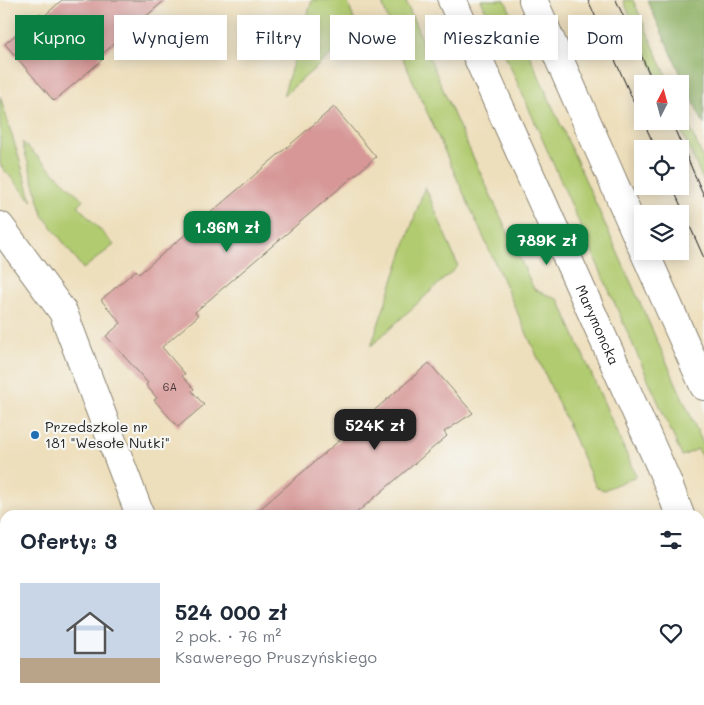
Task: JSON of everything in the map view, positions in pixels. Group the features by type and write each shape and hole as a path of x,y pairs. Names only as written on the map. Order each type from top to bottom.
{"main road":[{"name":"Marymoncka","path":"452,0 667,481 678,510"},
{"path":"533,0 634,229"},
{"path":"0,226 63,312 138,510"},
{"path":"648,260 704,386"}],"green space":[{"path":"312,0 347,0 352,15 330,15 330,55 283,96 294,60 320,60 320,15 307,15"},
{"path":"381,0 405,0 411,15 386,15"},
{"path":"481,0 505,0 512,15 488,15"},
{"path":"623,0 633,0 640,15 630,15"},
{"path":"647,0 704,0 704,125 689,92 689,75 681,75"},
{"path":"642,20 666,75 656,75 642,43"},
{"path":"415,24 425,47 425,60 430,60 534,289 559,300 636,476 604,490 596,487 404,60 415,60"},
{"path":"507,60 532,60 704,446 704,462 698,449 682,456"},
{"path":"0,96 32,201 0,165"},
{"path":"689,126 704,160 704,182 689,148 689,140 685,140 681,130 689,130"},
{"path":"22,142 83,200 78,206 114,245 83,269 43,215"},
{"path":"425,186 458,266 371,346"}],"building":[{"path":"62,0 165,0 148,15 114,15 114,44 104,53 104,15 45,15"},
{"path":"15,35 15,56 5,44"},
{"path":"19,60 102,60 54,101"},
{"path":"334,107 376,157 195,312 198,316 162,347 185,374 182,376 194,389 192,391 204,405 178,427 154,400 157,398 146,385 148,383 106,336 121,323 101,300 136,270 139,274"},
{"path":"429,363 473,413 444,432 447,436 360,510 259,510"}],"tram line":[{"path":"588,0 634,102"},
{"path":"616,0 650,75"},
{"path":"647,130 652,140"},
{"path":"675,130 704,196"},
{"path":"676,195 704,258"}],"place":[{"name":"Przedszkole nr 181 \"Wesołe Nutki\"","path":"35,435"}]}
